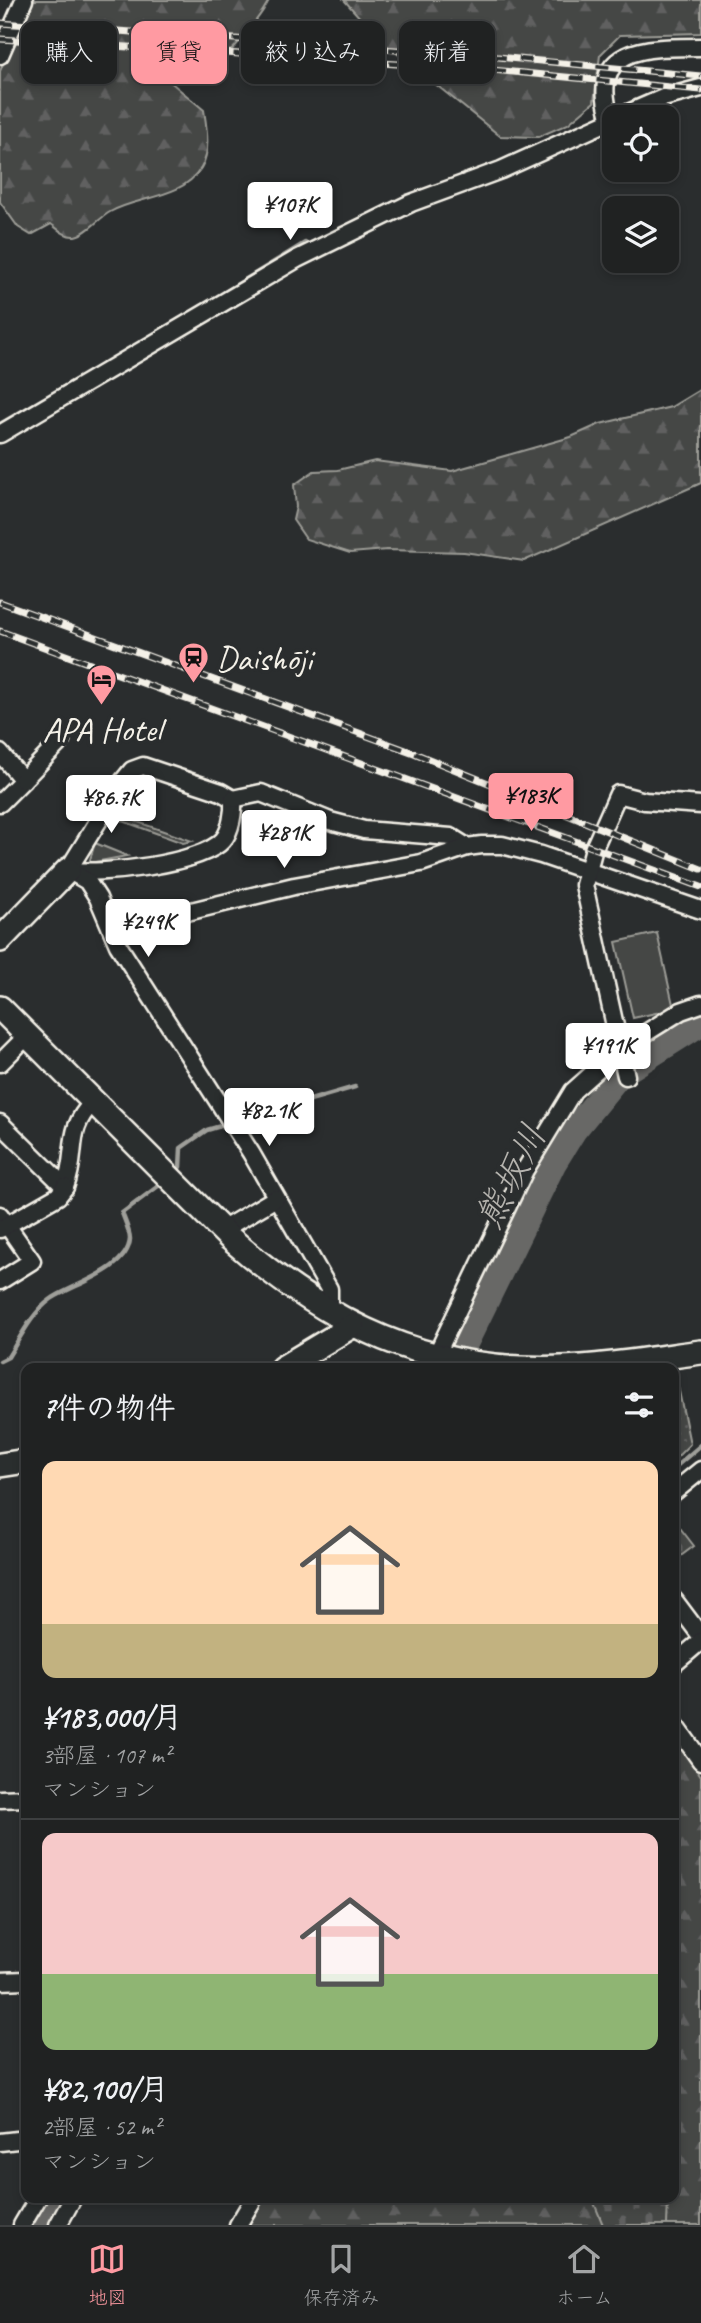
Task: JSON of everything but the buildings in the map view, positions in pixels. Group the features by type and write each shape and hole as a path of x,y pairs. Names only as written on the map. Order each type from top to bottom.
{"street":[{"path":"0,55 24,0"},
{"path":"607,105 604,99 604,83 608,69 619,58 640,53 701,47"},
{"path":"647,105 701,88"},
{"path":"0,434 297,259 411,203 501,170 602,125"},
{"path":"0,803 61,741"},
{"path":"0,753 23,780"},
{"path":"0,940 68,870 123,781 132,770 143,766 221,792 233,799 261,793 330,821 363,830 451,837 467,847"},
{"path":"626,1076 584,885 594,848 618,794 645,801 701,804"},
{"path":"68,870 110,873 206,851 225,839 234,810 233,799"},
{"path":"113,930 294,886 421,863 467,847 502,845 541,855 701,910"},
{"path":"68,870 87,881 113,930 118,946 152,1003 251,1153 329,1289 328,1313"},
{"path":"0,1008 222,1230 268,1271 328,1313 433,1362 449,1334 525,1170 573,1091 620,1049 681,1012 701,1004"},
{"path":"0,1063 27,1036"},
{"path":"0,1281 32,1261 3,1222 58,1196 65,1187 75,1150 73,1130 79,1116 93,1102"},
{"path":"0,1123 65,1187"},
{"path":"222,1230 276,1198"},
{"path":"290,1363 352,1326"},
{"path":"601,1363 701,1352"},
{"path":"0,1465 21,1462"},
{"path":"679,1488 701,1470"},
{"path":"679,1607 701,1636"},
{"path":"679,1660 701,1642"},
{"path":"679,1730 701,1761"},
{"path":"0,1799 21,1798"},
{"path":"0,1981 21,1980"},
{"path":"0,2142 21,2140"},
{"path":"23,2225 34,2203"},
{"path":"58,2225 70,2203"},
{"path":"238,2225 251,2203"}],"green space":[{"path":"29,0 269,0 256,21 241,21 241,40 227,54 227,21 131,21 131,84 173,84 204,110 206,155 201,168 183,186 110,212 75,236 65,234 51,224 31,235 18,227 0,202 0,71"},
{"path":"344,0 701,0 701,33 620,35 600,55 594,102 568,124 538,137 500,136 435,84 495,84 495,21 399,21 399,55 385,44 385,21 363,21"},
{"path":"701,389 701,483 524,561 464,552 387,550 350,553 306,539 293,520 296,507 294,485 314,471 338,470 375,461 452,471 571,437 600,424 671,407"},
{"path":"115,814 192,841 183,843 112,817"},
{"path":"95,843 127,856 89,863"},
{"path":"657,933 674,1009 633,1018 616,942"},
{"path":"679,1391 690,1444 679,1455"},
{"path":"679,1526 694,1546 679,1557"},
{"path":"679,1742 701,1776 701,2225 245,2225 258,2203 679,2203"},
{"path":"594,2203 668,2203 667,2225 603,2225"}],"waterway":[{"path":"225,292 305,243"},
{"path":"0,424 79,378"},
{"name":"熊坂川","path":"455,1363 553,1164 574,1130 619,1075 701,1023"},
{"path":"174,1173 180,1167 181,1148 207,1130 355,1087"},
{"path":"0,1361 8,1357 44,1305 59,1294 97,1276 119,1260 127,1250 130,1239 122,1213 165,1181"},
{"path":"679,1464 701,1445"},
{"name":"熊坂川","path":"42,2225 54,2203"}],"railway":[{"path":"0,23 498,57 701,76"},
{"path":"0,39 493,70 701,90"},
{"path":"0,602 414,753 701,869"},
{"path":"0,631 701,887"}],"place":[{"name":"Daishōji","path":"193,685"},
{"name":"APA Hotel","path":"102,707"}]}
